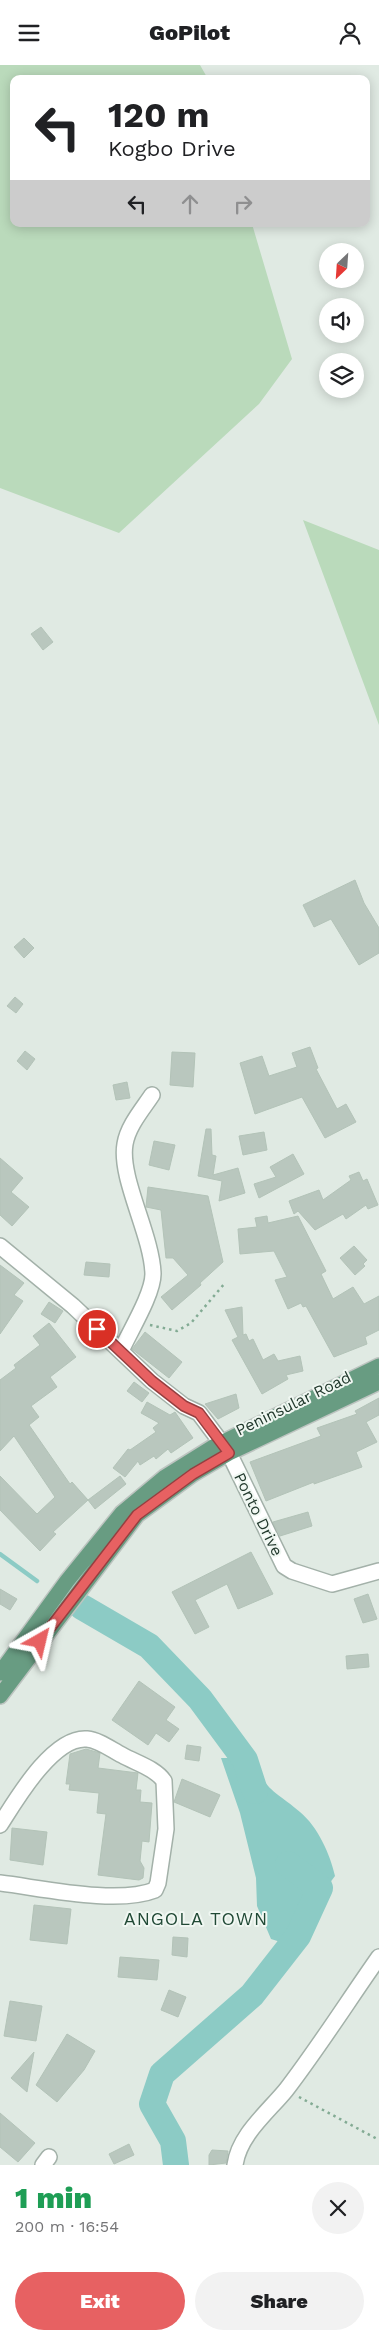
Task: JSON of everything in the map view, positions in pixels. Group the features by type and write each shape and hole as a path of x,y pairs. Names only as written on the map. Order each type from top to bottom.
{"main road":[{"name":"Peninsular Road","path":"0,1696 137,1515 226,1448 379,1367"},
{"name":"Peninsular Road","path":"0,1673 67,1581 122,1513 165,1477 226,1448 379,1382"}],"street":[{"path":"121,1351 151,1287 152,1274 143,1222 132,1190 124,1157 125,1145 134,1121 152,1095"},
{"name":"Ponto Drive","path":"0,1246 73,1306 158,1386 184,1406 199,1413 226,1448 284,1566 292,1571 332,1583 379,1571"},
{"path":"0,1825 19,1794 56,1751 80,1739 92,1740 156,1772 164,1781 166,1829 158,1883 155,1890 147,1893 113,1897 0,1883"},
{"path":"234,2165 248,2134 286,2090 379,1957"}],"path":[{"path":"134,1321 176,1331 191,1323 225,1283"},
{"path":"286,2090 379,2140"}],"green space":[{"path":"0,65 200,65 206,75 10,75 10,227 253,227 292,359 259,404 119,533 0,488"},
{"path":"303,520 379,550 379,725"}],"water":[{"path":"221,1758 253,1758 262,1778 272,1790 300,1812 312,1825 318,1833 330,1859 335,1876 329,1884 321,1880 305,1896 287,1944 271,1939 257,1906 256,1878 240,1813"}],"building":[{"path":"41,627 53,642 43,650 31,634"},
{"path":"355,880 364,903 379,928 379,953 359,965 331,919 314,927 303,905"},
{"path":"24,938 34,948 24,958 14,947"},
{"path":"15,997 23,1004 16,1013 7,1006"},
{"path":"310,1047 318,1068 316,1069 337,1109 346,1104 356,1122 325,1138 302,1097 255,1114 240,1063 262,1056 269,1076 297,1067 292,1053"},
{"path":"25,1051 35,1059 27,1070 17,1061"},
{"path":"172,1052 195,1053 193,1087 170,1085"},
{"path":"127,1082 130,1098 116,1100 113,1085"},
{"path":"206,1129 211,1129 212,1155 216,1156 213,1175 238,1168 245,1193 219,1201 222,1181 198,1176"},
{"path":"264,1132 267,1150 243,1155 239,1136"},
{"path":"154,1141 175,1145 169,1170 149,1165"},
{"path":"293,1154 304,1174 259,1198 254,1184 276,1177 270,1167"},
{"path":"0,1158 23,1178 11,1192 29,1207 12,1226 0,1215"},
{"path":"359,1172 363,1181 367,1179 378,1205 368,1209 366,1205 346,1219 343,1214 315,1230 298,1211 294,1214 289,1201 319,1190 323,1200 351,1180 349,1176"},
{"path":"148,1187 208,1196 223,1262 200,1283 201,1285 172,1310 161,1297 188,1275 173,1258 166,1258 161,1210 146,1207"},
{"path":"267,1216 268,1223 298,1216 326,1271 321,1274 333,1299 353,1287 364,1304 379,1296 379,1330 365,1337 367,1344 334,1357 306,1306 303,1307 301,1303 288,1309 275,1280 287,1277 274,1251 240,1254 238,1229 257,1227 255,1218"},
{"path":"354,1246 367,1260 363,1264 365,1266 355,1275 340,1258"},
{"path":"86,1262 110,1264 109,1277 84,1275"},
{"path":"0,1265 24,1283 14,1295 23,1301 0,1334"},
{"path":"49,1302 63,1311 55,1323 41,1314"},
{"path":"242,1307 243,1335 246,1334 249,1341 253,1339 263,1360 274,1354 278,1361 300,1356 303,1371 286,1375 288,1379 262,1394 232,1340 238,1337 225,1310"},
{"path":"49,1323 76,1357 50,1377 57,1387 31,1406 39,1417 29,1425 70,1484 72,1482 88,1500 53,1532 56,1534 40,1551 0,1510 0,1476 37,1514 55,1497 14,1436 0,1451 0,1380 16,1368 14,1365 40,1345 33,1336"},
{"path":"145,1332 182,1362 169,1378 132,1349"},
{"path":"134,1382 149,1393 142,1402 127,1391"},
{"path":"236,1394 239,1408 218,1419 205,1404"},
{"path":"379,1398 379,1415 366,1422 377,1442 356,1452 362,1467 314,1484 314,1482 266,1501 250,1462 321,1436 317,1428 357,1414 355,1411"},
{"path":"147,1402 170,1415 175,1412 193,1438 171,1453 168,1449 156,1459 154,1456 140,1465 138,1461 125,1477 113,1468 128,1449 130,1450 156,1432 153,1428 159,1423 141,1413"},
{"path":"120,1476 126,1484 95,1509 88,1500"},
{"path":"308,1512 312,1526 280,1536 273,1522"},
{"path":"251,1552 273,1594 238,1609 227,1584 195,1600 209,1627 195,1634 172,1592"},
{"path":"0,1589 17,1599 10,1610 0,1604"},
{"path":"368,1594 377,1619 363,1623 354,1599"},
{"path":"368,1654 369,1667 347,1669 346,1656"},
{"path":"139,1681 175,1707 166,1720 179,1729 169,1742 156,1733 148,1745 112,1720"},
{"path":"187,1745 201,1747 199,1761 185,1759"},
{"path":"86,1749 100,1753 98,1768 138,1773 136,1790 141,1790 140,1802 152,1803 149,1842 142,1841 140,1861 144,1868 143,1878 139,1880 98,1875 106,1814 97,1813 99,1793 69,1790 70,1784 66,1784 70,1754"},
{"path":"182,1779 220,1795 210,1817 174,1802"},
{"path":"12,1828 47,1832 43,1865 10,1860"},
{"path":"34,1905 71,1909 67,1944 30,1940"},
{"path":"173,1937 188,1938 187,1957 172,1955"},
{"path":"120,1957 159,1960 157,1980 118,1977"},
{"path":"169,1990 186,1997 178,2017 161,2010"},
{"path":"10,2001 42,2006 36,2041 4,2036"},
{"path":"67,2034 95,2051 84,2070 57,2102 36,2085"},
{"path":"34,2052 27,2092 11,2078"},
{"path":"0,2113 35,2143 18,2162 0,2147"},
{"path":"129,2144 134,2155 114,2164 109,2154"},
{"path":"212,2150 228,2151 226,2163 209,2165 209,2155"}],"waterway":[{"path":"0,1554 37,1581"},
{"path":"82,1607 149,1646 200,1699 245,1760 255,1791"},
{"path":"176,2165 173,2141 152,2104 162,2074 252,1995 298,1936 320,1888 288,1864"}],"district":[{"name":"ANGOLA TOWN","path":"196,1919"}],"route":[{"path":"40,1641 137,1515 193,1474 229,1453 199,1413 184,1406 152,1381 97,1329"}]}
